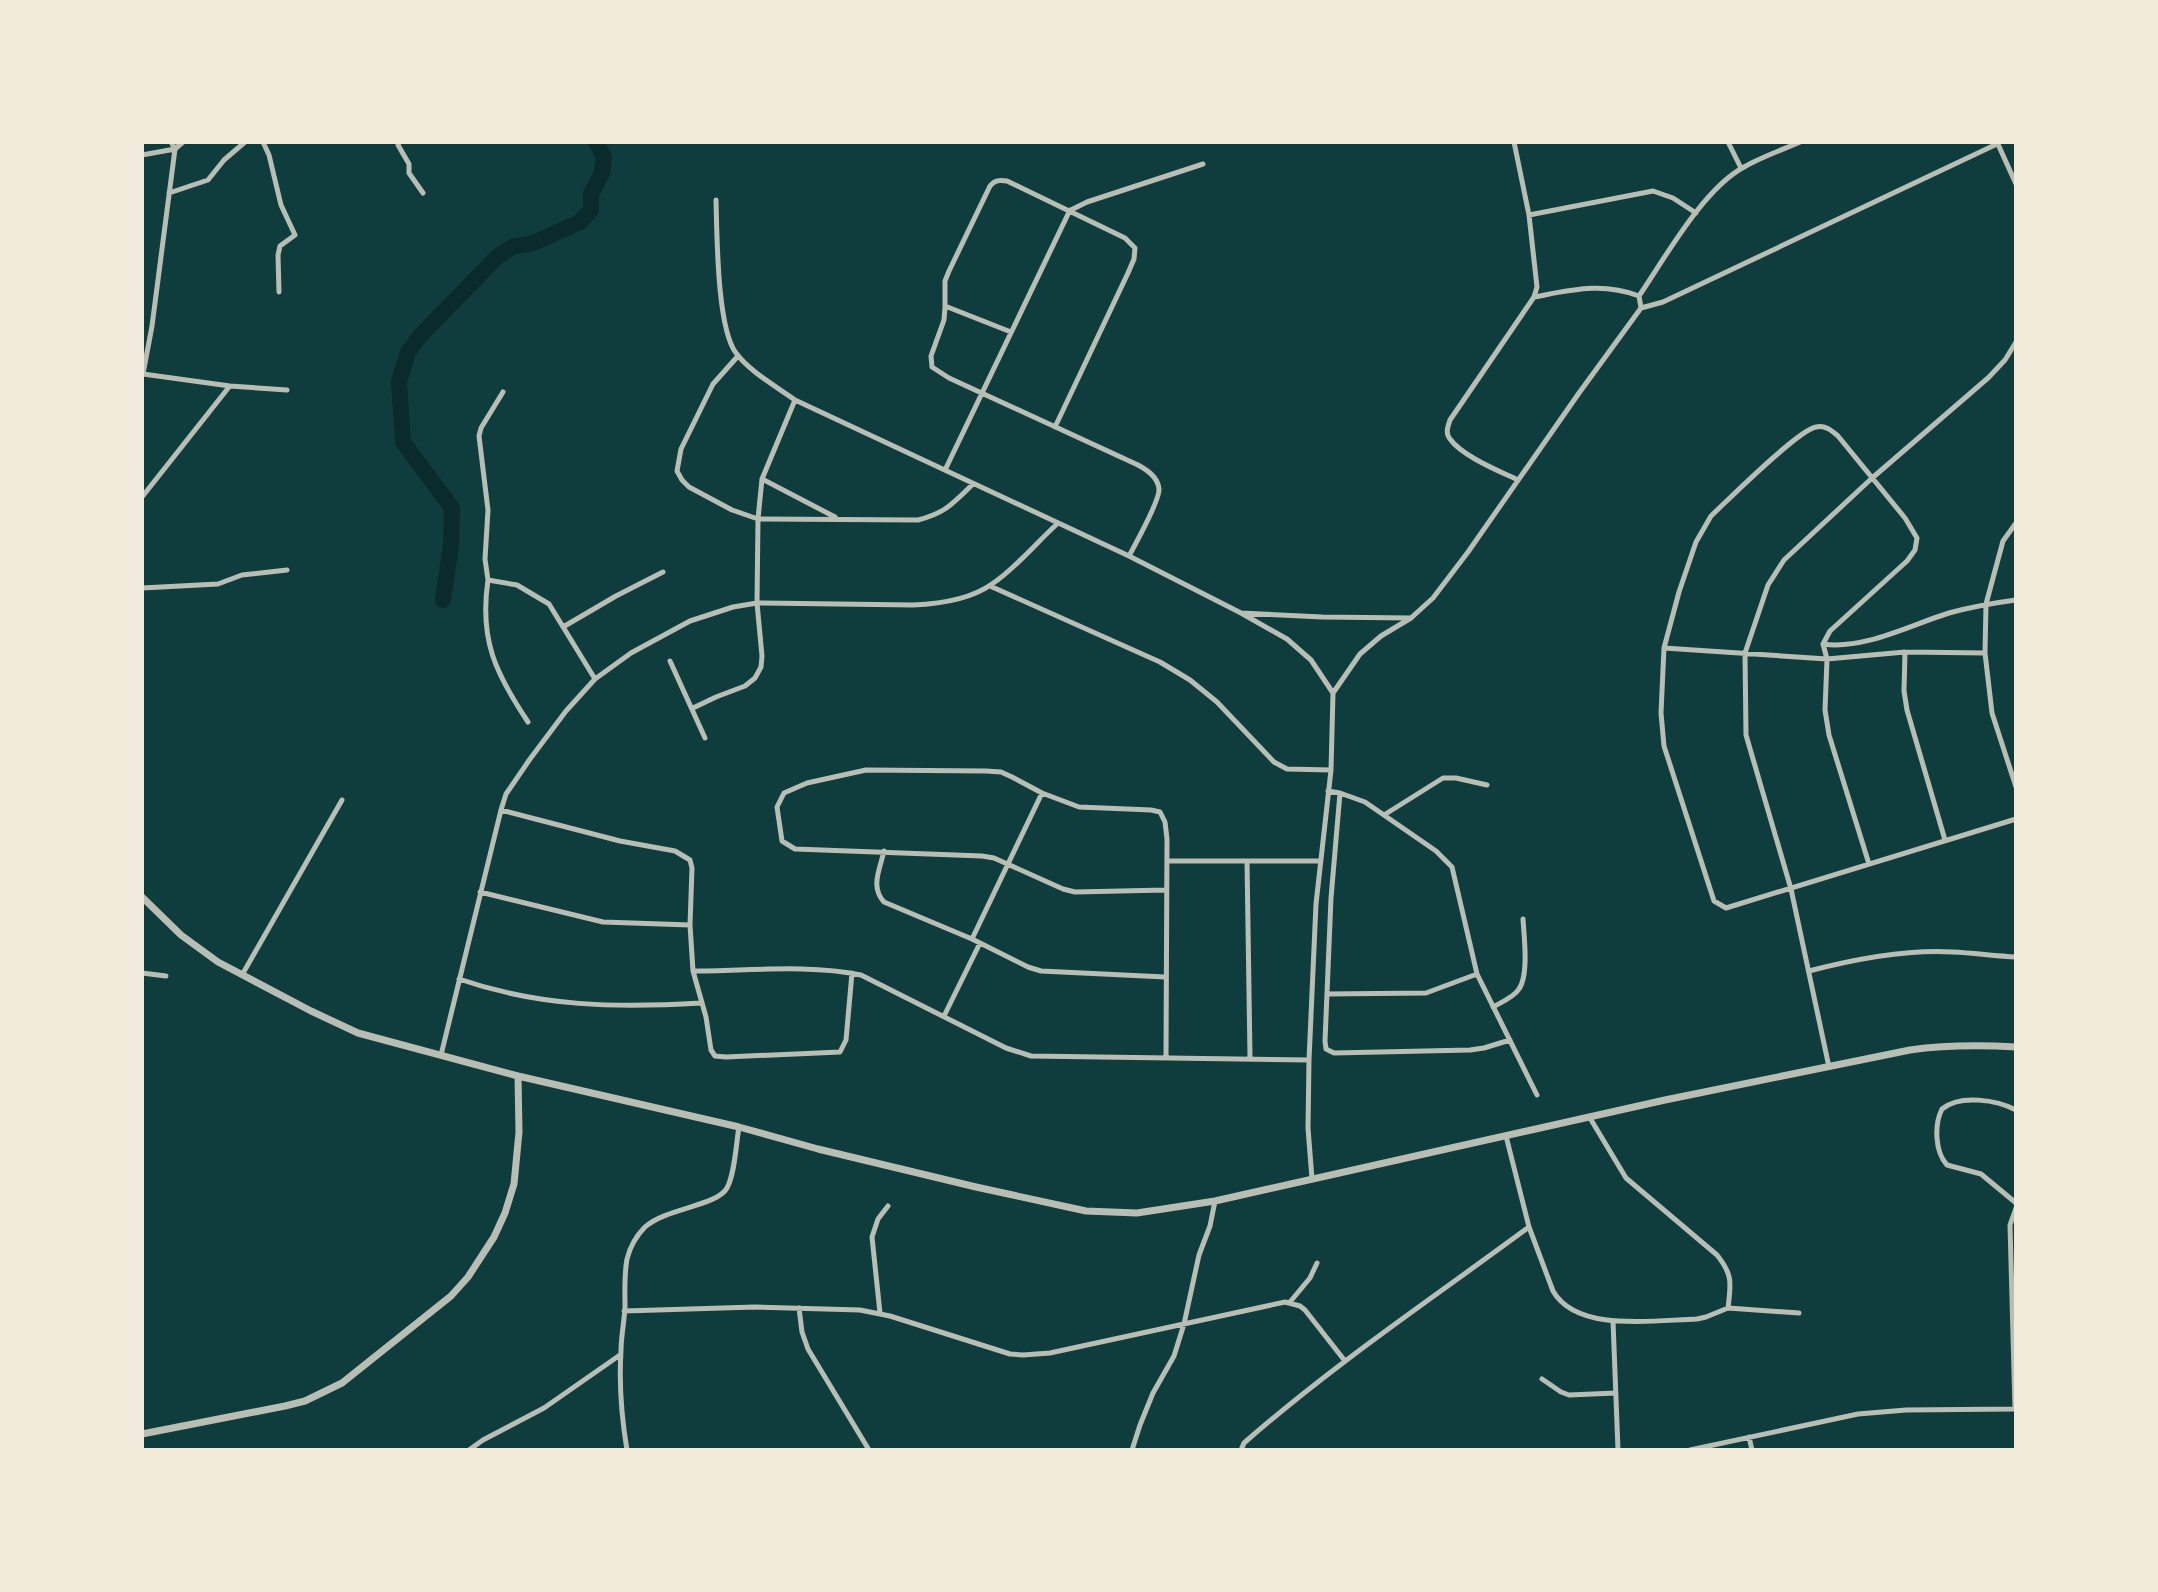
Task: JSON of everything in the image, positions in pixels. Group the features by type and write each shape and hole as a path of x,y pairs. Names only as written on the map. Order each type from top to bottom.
{"street":[{"path":"171,142 175,149 149,351 142,374 287,390"},
{"path":"142,155 175,149 183,142"},
{"path":"169,193 208,180 224,160 245,142"},
{"path":"263,142 281,205 295,235 280,246 279,292"},
{"path":"399,142 409,164 409,173 423,193"},
{"path":"1514,142 1529,215 1537,280 1534,297 1466,395 1447,428 1450,439 1473,458 1518,480"},
{"path":"1728,142 1741,168"},
{"path":"1641,308 1639,296 1716,189 1741,168 1800,142"},
{"path":"1333,693 1360,654 1381,636 1411,618 1433,598 1641,308 1663,302 1997,143 2016,184"},
{"path":"946,468 1070,210 1203,164"},
{"path":"1055,427 1134,259 1135,248 1132,243 1070,210 1007,181 997,181 990,186 945,281 944,320 931,356 932,367 949,378 983,392 1055,427 1138,465 1154,477 1159,485 1158,496 1129,556"},
{"path":"1529,215 1653,191 1673,198 1696,213"},
{"path":"716,200 724,321 729,342 738,356 795,400 1129,556 1287,639 1317,667 1333,693 1331,770 1316,904 1309,1060 1308,1128 1312,1179"},
{"path":"1534,297 1595,287 1621,289 1639,296"},
{"path":"945,306 1011,332"},
{"path":"1829,1067 1791,889 1746,735 1745,653 1768,585 1784,560 1871,479 1988,378 2016,342"},
{"path":"738,356 713,384 681,449 677,471 689,487 704,496 758,519 894,521 927,518 945,510 973,484"},
{"path":"142,497 230,386"},
{"path":"503,392 479,436 488,510 486,623 490,652 503,684 528,722"},
{"path":"693,708 745,686 759,673 762,656 757,603 758,519 762,479 795,400"},
{"path":"1869,864 1829,735 1825,710 1827,659 1823,644 1830,631 1907,561 1917,544 1916,533 1838,436 1829,428 1817,427 1804,432 1711,516 1704,526 1679,592 1664,648 1661,713 1664,746 1711,895 1717,905 1726,908 2016,819"},
{"path":"762,479 838,519"},
{"path":"2016,523 2003,541 1986,604 1985,653 1992,713 2016,787"},
{"path":"441,1055 506,794 545,738 595,679 631,653 690,621 733,607 757,603 936,605 990,586 1057,524"},
{"path":"142,588 218,584 242,575 287,570"},
{"path":"563,627 663,572"},
{"path":"488,580 517,585 549,604 595,679"},
{"path":"990,586 1160,662 1190,680 1217,702 1281,767 1331,770"},
{"path":"1823,644 1838,646 1858,643 1948,614 2016,600"},
{"path":"1241,613 1411,618"},
{"path":"1664,648 1827,659 1905,652 1985,653"},
{"path":"1905,652 1907,710 1945,840"},
{"path":"670,661 705,738"},
{"path":"1166,890 1075,892 982,856 790,848 782,841 777,807 784,793 807,783 881,769 1001,772 1071,805 1087,809 1160,812 1165,822 1167,861 1166,1058"},
{"path":"1384,815 1443,778 1487,785"},
{"path":"1328,791 1365,802 1436,851 1452,867 1477,974 1537,1095"},
{"path":"972,939 1042,793"},
{"path":"1340,793 1331,898 1325,1047 1334,1053 1470,1050 1510,1040"},
{"path":"245,977 342,800"},
{"path":"501,810 620,841 675,851 691,863 693,971 715,1056 836,1054 846,1040 853,973"},
{"path":"884,851 876,888 884,902 972,939 1028,967 1041,971 1165,977"},
{"path":"1167,861 1321,861"},
{"path":"1247,861 1250,1057"},
{"path":"480,892 603,922 690,925"},
{"path":"142,897 198,949 283,997 358,1033 518,1076 739,1127 1032,1201 1086,1211 1137,1213 1215,1201 1718,1089 1942,1045 2016,1047"},
{"path":"1493,1007 1517,992 1523,980 1523,919"},
{"path":"944,1016 980,943"},
{"path":"1809,971 1845,961 1907,954 1950,952 2016,957"},
{"path":"693,971 853,973 1022,1054 1309,1060"},
{"path":"142,973 166,976"},
{"path":"1327,994 1426,993 1477,974"},
{"path":"459,979 493,990 556,1001 634,1007 701,1003"},
{"path":"142,1434 285,1406 323,1393 352,1375 451,1296 483,1255 505,1213 514,1184 518,1154 518,1076"},
{"path":"1690,1450 1858,1414 1906,1410 2016,1409 2010,1225 2016,1206 1981,1174 1943,1162 1937,1127 1942,1109 1952,1102 1996,1102 2016,1110"},
{"path":"1590,1118 1626,1178 1727,1267 1731,1283 1728,1308"},
{"path":"627,1450 620,1354 627,1259 635,1239 646,1226 659,1218 720,1196 730,1180 739,1127"},
{"path":"1506,1136 1529,1227 1550,1284 1566,1308 1598,1320 1613,1321 1697,1319 1728,1308 1799,1313"},
{"path":"1132,1450 1153,1393 1174,1356 1215,1201"},
{"path":"880,1313 872,1237 878,1219 888,1206"},
{"path":"1241,1450 1244,1443 1281,1411 1345,1361 1529,1227"},
{"path":"1290,1302 1310,1278 1317,1263"},
{"path":"624,1311 755,1307 860,1310 880,1313 975,1344 1023,1355 1050,1353 1290,1302 1305,1310 1345,1361"},
{"path":"799,1308 808,1349 869,1450"},
{"path":"1613,1321 1618,1450"},
{"path":"469,1450 544,1408 620,1354"},
{"path":"1542,1379 1569,1395 1616,1393"},
{"path":"1749,1437 1752,1450"}],"waterway":[{"path":"443,600 451,545 452,508 403,442 399,382 408,352 498,256 514,246 531,244 580,222 591,210 591,194 602,173 604,157 596,142"}]}
